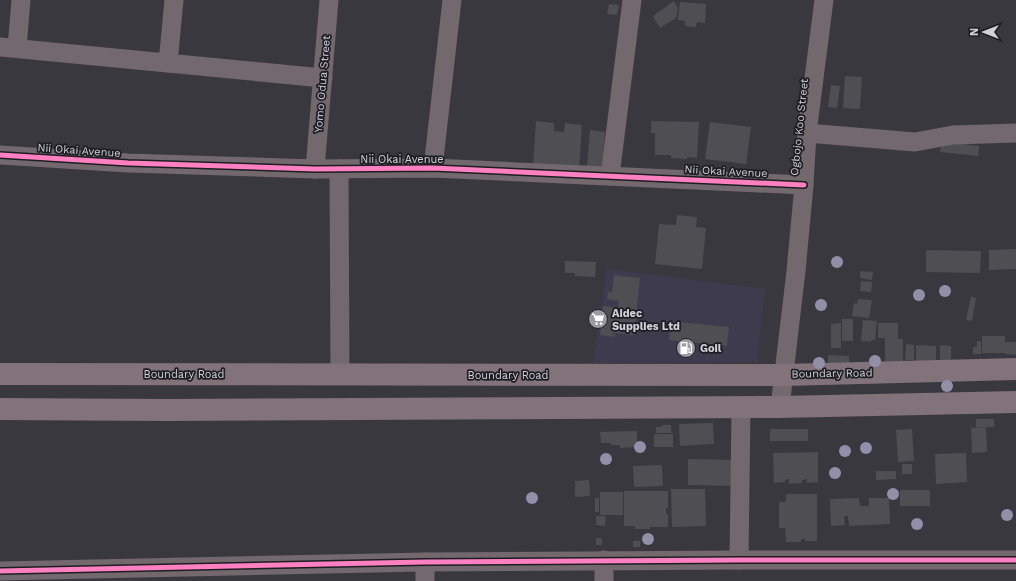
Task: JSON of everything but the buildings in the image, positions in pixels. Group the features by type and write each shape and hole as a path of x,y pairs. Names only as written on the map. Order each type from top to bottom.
{"main road":[{"name":"Boundary Road","path":"0,374 784,374 1016,369"},
{"path":"0,409 176,410 741,408 1016,402"}],"street":[{"path":"22,0 8,48 323,78"},
{"path":"168,63 174,0"},
{"name":"Yomo Odua Street","path":"315,169 329,0"},
{"path":"432,168 452,0"},
{"path":"610,176 632,0"},
{"name":"Ogbojo Koo Street","path":"780,407 796,271 807,134 824,0"},
{"path":"807,134 915,142 953,135 1016,133"},
{"name":"Nii Okai Avenue","path":"0,155 128,163 315,169 432,168 804,185"},
{"path":"339,169 340,375"},
{"path":"740,560 741,408"},
{"path":"0,571 253,573 425,562 604,560 1016,560"},
{"path":"604,560 604,581"},
{"path":"425,562 425,581"}],"shaded area":[{"path":"607,269 765,289 757,362 593,363"}],"cycle path":[{"path":"0,155 128,163 315,169 433,168 804,185"},
{"path":"0,571 425,562 1016,560"}],"place":[{"name":"Aidec Supplies Ltd","path":"598,319"},
{"name":"Goil","path":"686,348"}]}
